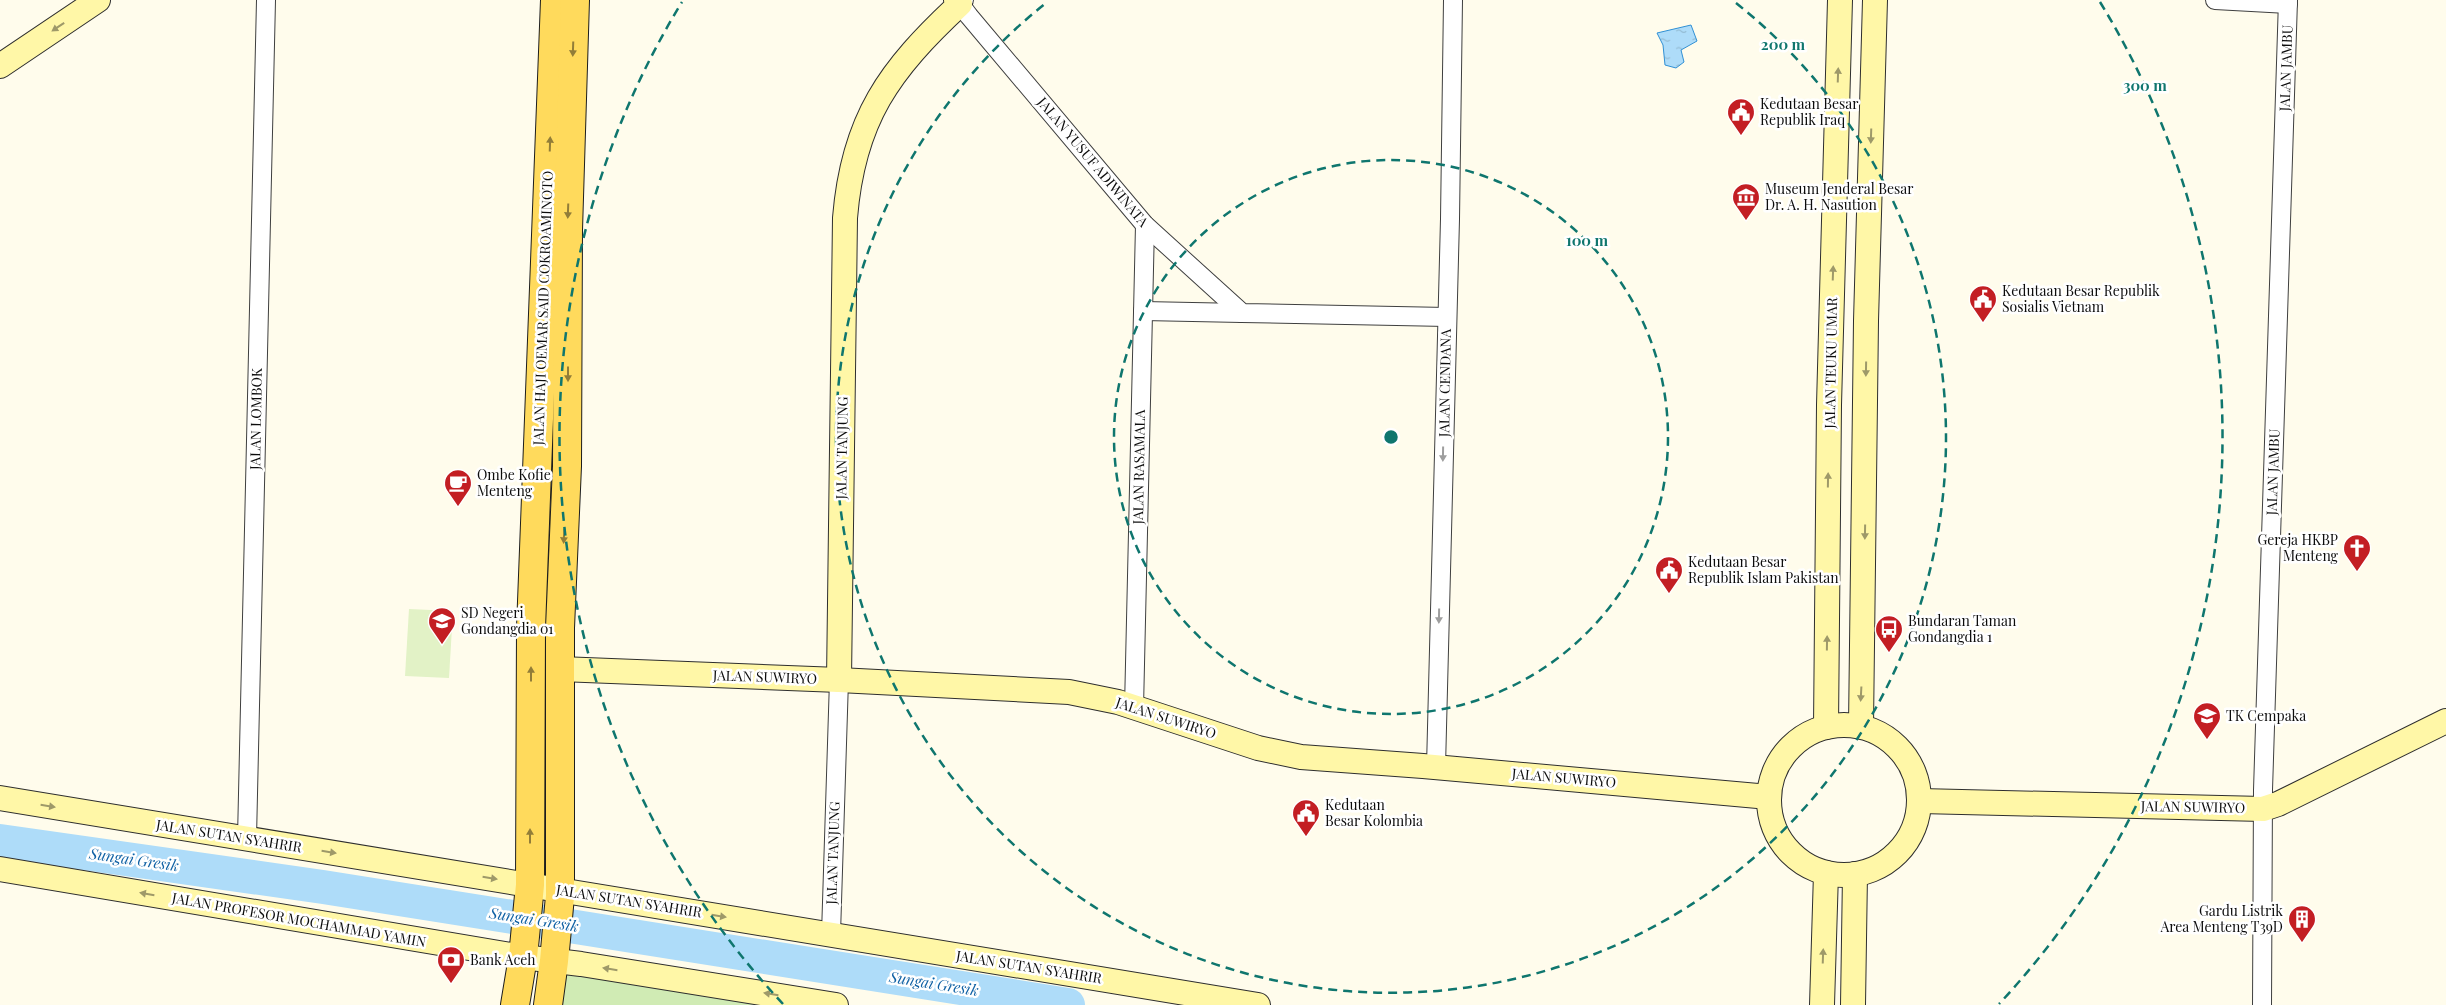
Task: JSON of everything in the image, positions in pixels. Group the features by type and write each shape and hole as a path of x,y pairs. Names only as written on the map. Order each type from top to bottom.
{"main road":[{"name":"JALAN HAJI OEMAR SAID COKROAMINOTO","path":"515,1005 524,953 529,889 531,628 555,0"},
{"name":"JALAN HAJI OEMAR SAID COKROAMINOTO","path":"548,1005 555,957 560,893 560,669 567,466 568,230 575,0"}],"street":[{"path":"1,67 98,0"},
{"name":"JALAN LOMBOK","path":"247,838 266,0"},
{"name":"JALAN CENDANA","path":"1436,767 1450,219 1453,0"},
{"name":"JALAN TEUKU UMAR","path":"1826,727 1832,321 1840,0"},
{"path":"1861,726 1866,321 1875,0"},
{"path":"2215,0 2288,2"},
{"name":"JALAN YUSUF ADIWINATA","path":"960,1 1145,225 1242,313"},
{"name":"JALAN TANJUNG","path":"830,934 839,680 845,218 848,182 857,144 877,100 903,62 960,1"},
{"name":"JALAN JAMBU","path":"2262,1005 2262,809 2288,2"},
{"name":"JALAN RASAMALA","path":"1134,708 1145,225"},
{"path":"1143,311 1447,317"},
{"path":"1832,321 1866,321"},
{"name":"JALAN SUWIRYO","path":"560,669 839,680 1069,692 1102,698 1258,748 1300,757 1436,767 1768,797"},
{"name":"JALAN SUWIRYO","path":"1920,801 2262,809 2278,804 2446,721"},
{"path":"1861,726 1885,737 1904,754 1913,768 1918,784 1920,801 1916,822 1908,841 1893,857 1875,868 1855,874 1826,873 1803,863 1784,845 1772,822 1768,797 1773,773 1785,752 1804,736 1826,727 1861,726"},
{"name":"JALAN SUTAN SYAHRIR","path":"0,798 247,838 529,889 830,934 1258,1005"},
{"name":"JALAN PROFESOR MOCHAMMAD YAMIN","path":"0,869 555,957 836,1005"},
{"path":"1822,1005 1826,873"},
{"path":"1853,1005 1855,874"}],"green space":[{"path":"409,609 453,611 449,678 405,676"},
{"path":"558,969 809,1005 553,1005"}],"water":[{"path":"1691,25 1697,41 1681,50 1684,62 1676,68 1665,65 1663,45 1657,33"}],"waterway":[{"name":"Sungai Gresik","path":"0,841 323,887 1068,1005"}],"place":[{"name":"Kedutaan Besar Republik Iraq","path":"1741,136"},
{"name":"Museum Jenderal Besar Dr. A. H. Nasution","path":"1746,221"},
{"name":"Kedutaan Besar Republik Sosialis Vietnam","path":"1983,323"},
{"name":"Ombe Kofie Menteng","path":"458,507"},
{"name":"Gereja HKBP Menteng","path":"2357,572"},
{"name":"Kedutaan Besar Republik Islam Pakistan","path":"1669,594"},
{"name":"SD Negeri Gondangdia 01","path":"442,645"},
{"name":"Bundaran Taman Gondangdia 1","path":"1889,653"},
{"name":"TK Cempaka","path":"2207,740"},
{"name":"Kedutaan Besar Kolombia","path":"1306,837"},
{"name":"Gardu Listrik Area Menteng T39D","path":"2302,943"},
{"name":"Bank Aceh","path":"451,984"}]}
